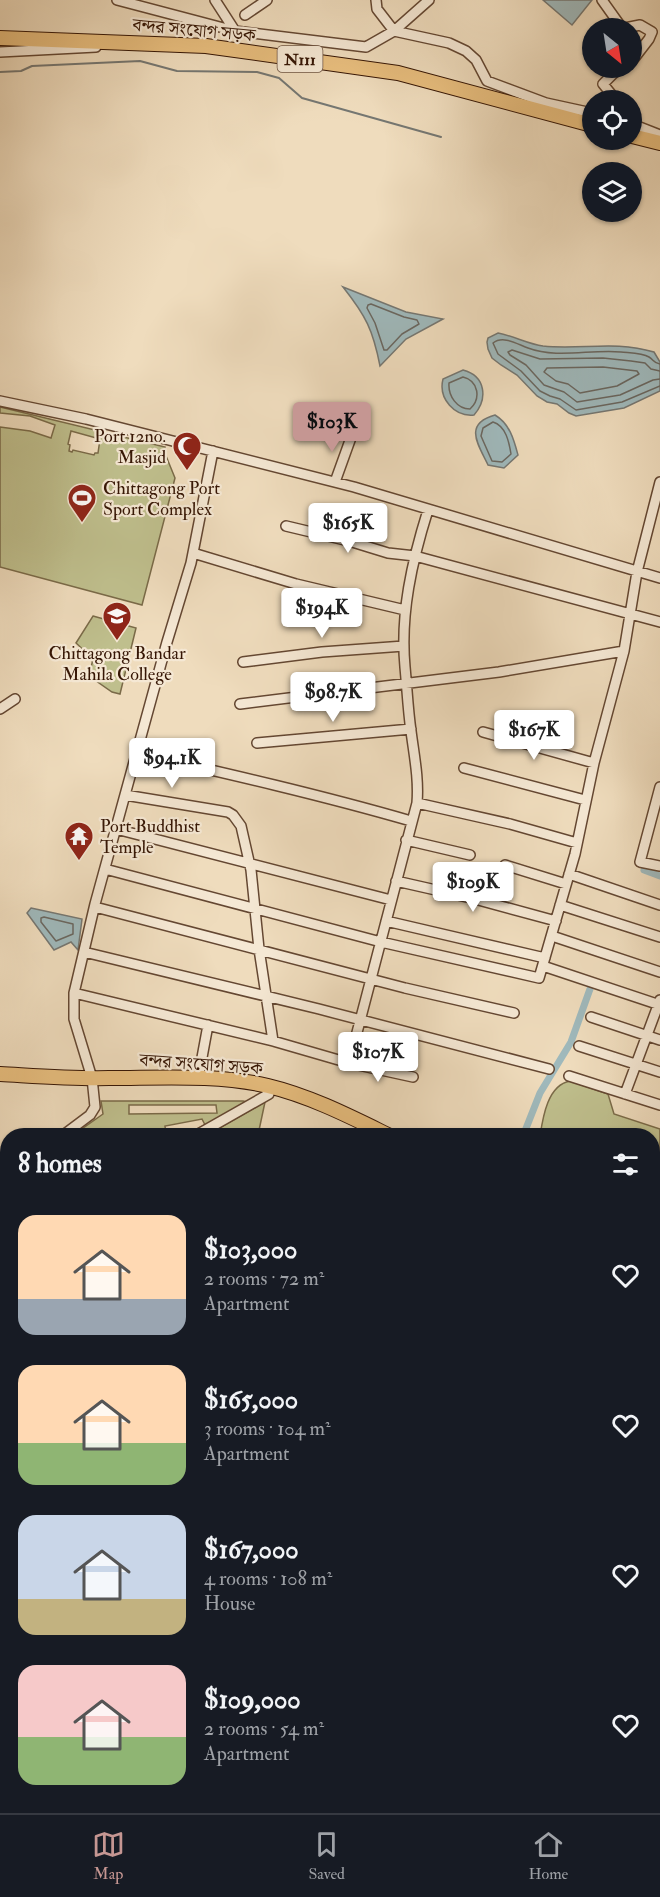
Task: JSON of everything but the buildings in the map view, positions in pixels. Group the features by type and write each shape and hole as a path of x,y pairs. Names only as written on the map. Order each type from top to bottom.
{"highway":[{"name":"বন্দর সংযোগ সড়ক","path":"0,38 206,46 398,73 582,122"},
{"path":"642,138 660,143"},
{"name":"বন্দর সংযোগ সড়ক","path":"0,1074 92,1082 256,1090 302,1104 354,1128"},
{"name":"বন্দর সংযোগ সড়ক","path":"0,1082 198,1079 248,1082 285,1091 371,1128"}],"street":[{"path":"117,0 235,31 366,47 394,31 429,0"},
{"path":"215,0 235,31"},
{"path":"245,15 267,0"},
{"path":"376,0 377,9 394,31 449,43 466,51 476,60 487,81 546,103 582,111"},
{"path":"602,0 616,18"},
{"path":"642,26 652,32 642,48"},
{"path":"0,52 158,44"},
{"path":"608,90 603,84 610,78"},
{"path":"642,128 660,134"},
{"path":"0,401 86,419 335,482 660,578"},
{"path":"335,482 353,432"},
{"path":"73,1128 90,1115 95,1107 92,1082 75,1019 74,993 166,642 193,553 213,451"},
{"path":"105,869 381,942 539,978 561,905 594,763 624,651 629,614 660,482"},
{"path":"349,1063 417,803 418,780 406,682 405,610 415,556 428,510"},
{"path":"286,526 388,553 415,556 660,622"},
{"path":"193,553 296,584 405,610"},
{"path":"243,662 322,652 404,646"},
{"path":"240,704 499,672 624,651"},
{"path":"0,709 15,699"},
{"path":"257,743 411,729"},
{"path":"483,732 594,763"},
{"path":"137,753 347,802 411,821"},
{"path":"464,768 585,800"},
{"path":"660,787 640,862 660,866"},
{"path":"125,795 228,812 241,826 250,863 259,949 273,1041"},
{"path":"417,803 510,824 577,843"},
{"path":"116,829 391,900"},
{"path":"406,840 470,855"},
{"path":"505,865 566,884"},
{"path":"569,874 660,905"},
{"path":"396,881 556,921"},
{"path":"561,905 660,937"},
{"path":"95,907 371,979 514,1013"},
{"path":"386,921 544,962 660,1003 625,1094"},
{"path":"552,936 660,972"},
{"path":"84,952 549,1069"},
{"path":"74,993 273,1041 349,1063 413,1077"},
{"path":"591,1017 660,1040"},
{"path":"198,1079 208,1025"},
{"path":"579,1046 660,1072"},
{"path":"569,1076 660,1105"},
{"path":"209,1128 269,1094"}],"green space":[{"name":"Chittagong Port Sport Complex","path":"0,407 165,447 164,451 175,478 142,605 0,567 0,427 30,431 51,438 55,425 30,416 0,413","holes":["71,431 100,439 98,453 94,455 69,451"]},
{"path":"93,616 136,628 120,694 112,692 89,676 93,659 76,643"},
{"path":"570,1081 608,1094 614,1114 657,1128 542,1128 548,1103 556,1088"},
{"path":"101,1101 248,1102 201,1128 205,1125 202,1119 165,1126 165,1128 83,1128 103,1114","holes":["129,1105 216,1105 217,1113 129,1114"]},
{"path":"265,1102 259,1128 219,1128"}],"water":[{"path":"543,0 592,0 572,25"},
{"path":"343,287 406,312 443,319 406,339 380,366 368,324"},
{"path":"498,333 543,346 612,346 639,348 654,352 660,362 660,391 624,408 576,416 557,404 547,402 537,396 517,375 492,358 487,342 488,338"},
{"path":"463,370 476,377 482,389 481,402 474,415 455,410 443,393 443,379"},
{"path":"495,415 508,428 518,455 504,468 488,465 477,442 476,429 479,424"},
{"path":"31,908 82,919 78,950 71,942 54,950 27,913"}],"waterway":[{"path":"0,72 21,71 32,66 140,61 177,71 257,72 279,78 302,98 441,137"},
{"path":"644,870 660,876"},
{"path":"526,1128 540,1093 571,1042 590,989"}],"place":[{"name":"Port 12no. Masjid","path":"187,472"},
{"name":"Chittagong Port Sport Complex","path":"82,524"},
{"name":"Chittagong Bandar Mahila College","path":"117,642"},
{"name":"Port Buddhist Temple","path":"79,862"}]}
